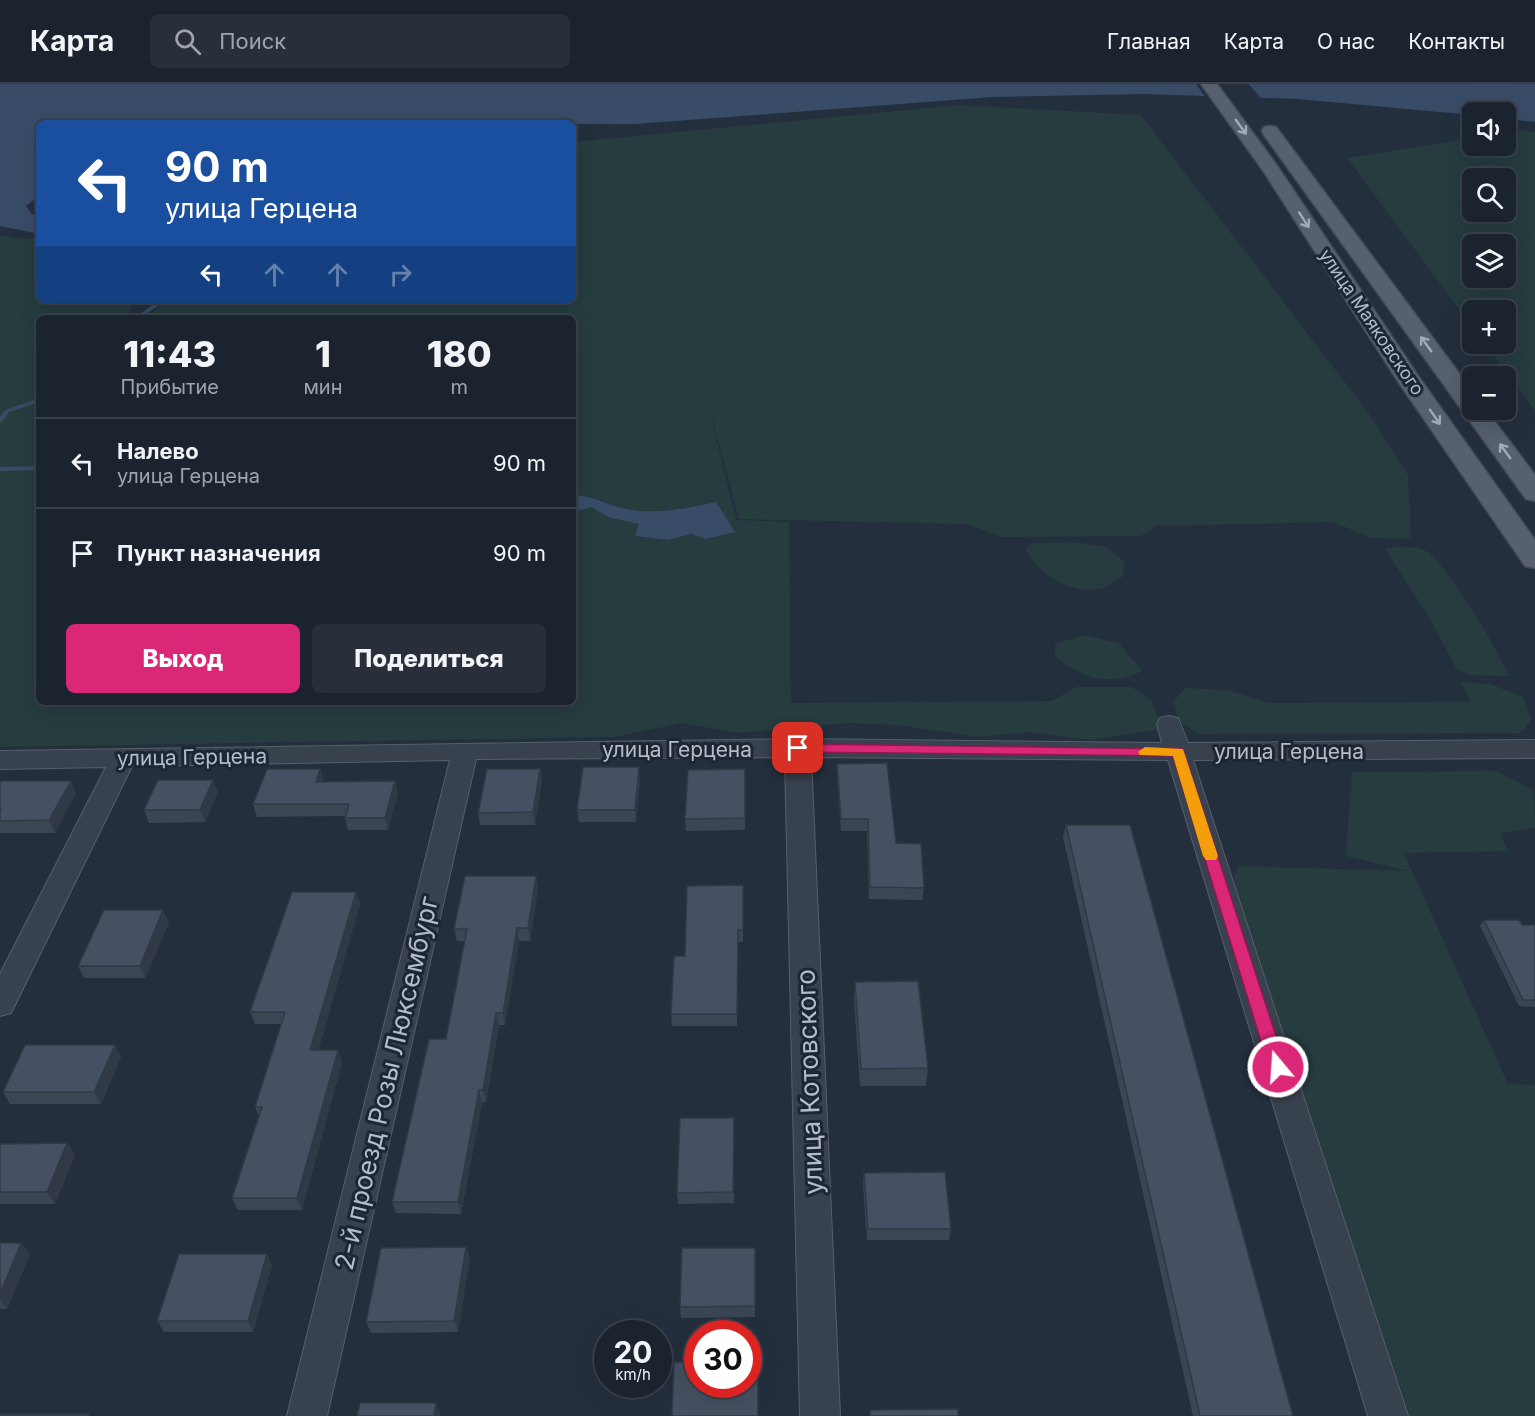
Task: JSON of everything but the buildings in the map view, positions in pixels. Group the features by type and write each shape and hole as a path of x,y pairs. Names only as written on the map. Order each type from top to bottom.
{"main road":[{"name":"улица Маяковского","path":"1209,84 1272,171 1411,383 1535,560"},
{"name":"улица Маяковского","path":"1257,113 1462,393"},
{"name":"улица Маяковского","path":"1482,420 1535,493"}],"street":[{"name":"улица Герцена","path":"0,760 465,751 798,748 1173,738 1535,749"},
{"path":"1173,738 1388,1416"},
{"name":"улица Котовского","path":"798,748 820,1416"},
{"name":"2-й проезд Розы Люксембург","path":"307,1416 465,751"},
{"path":"0,1004 123,759"}],"green space":[{"path":"959,105 1141,115 1369,414 1408,475 1411,539 1371,538 1333,522 1156,526 1141,536 1002,537 966,524 739,519 707,400 736,520 789,522 791,703 1052,701 1077,687 1132,687 1151,700 1163,729 1090,740 1029,732 979,737 897,725 847,723 738,733 681,723 615,737 0,747 0,236 36,240 36,303 136,303 131,306 130,315 36,315 36,705 576,705 576,511 591,506 611,518 639,524 636,536 668,540 691,534 705,539 716,502 693,507 646,511 622,508 576,495 576,315 151,315 159,305 164,303 576,303 576,142"},
{"path":"1516,130 1535,132 1535,411 1516,386 1516,366 1501,366 1492,354 1516,354 1516,300 1462,300 1462,313 1347,158 1462,140 1462,156 1516,156"},
{"path":"1070,542 1104,546 1125,562 1123,576 1103,588 1092,590 1069,586 1047,575 1025,549 1033,543"},
{"path":"1397,547 1421,549 1437,561 1473,611 1509,676 1471,675 1457,670 1430,619 1385,549"},
{"path":"1083,635 1119,643 1142,671 1118,679 1096,678 1076,670 1055,656 1055,644"},
{"path":"1460,682 1490,684 1523,697 1531,720 1524,730 1518,733 1198,734 1179,721 1173,701 1186,688 1227,690 1268,703 1471,702"},
{"path":"1496,771 1534,790 1535,828 1500,833 1508,851 1404,853 1508,1084 1535,1085 1535,1416 1409,1416 1235,886 1234,875 1238,866 1408,871 1346,856 1352,772"}],"water":[{"path":"0,84 1535,84 1535,122 1516,120 1516,102 1462,102 1462,114 1298,99 1144,94 992,97 636,124 576,124 576,120 36,120 36,198 26,206 36,216 36,233 0,226"},
{"path":"576,495 622,508 646,511 693,507 716,502 735,532 705,539 691,534 668,540 635,536 639,524 611,518 591,507 576,511"}],"pier":[{"path":"1196,84 1249,84 1262,100 1206,98"}],"waterway":[{"path":"141,315 159,303"},
{"path":"0,421 7,411 36,401"},
{"path":"0,469 36,468"}],"slow traffic":[{"path":"1145,752 1178,752 1211,856"}],"route":[{"path":"798,748 1178,752 1278,1067"}]}
